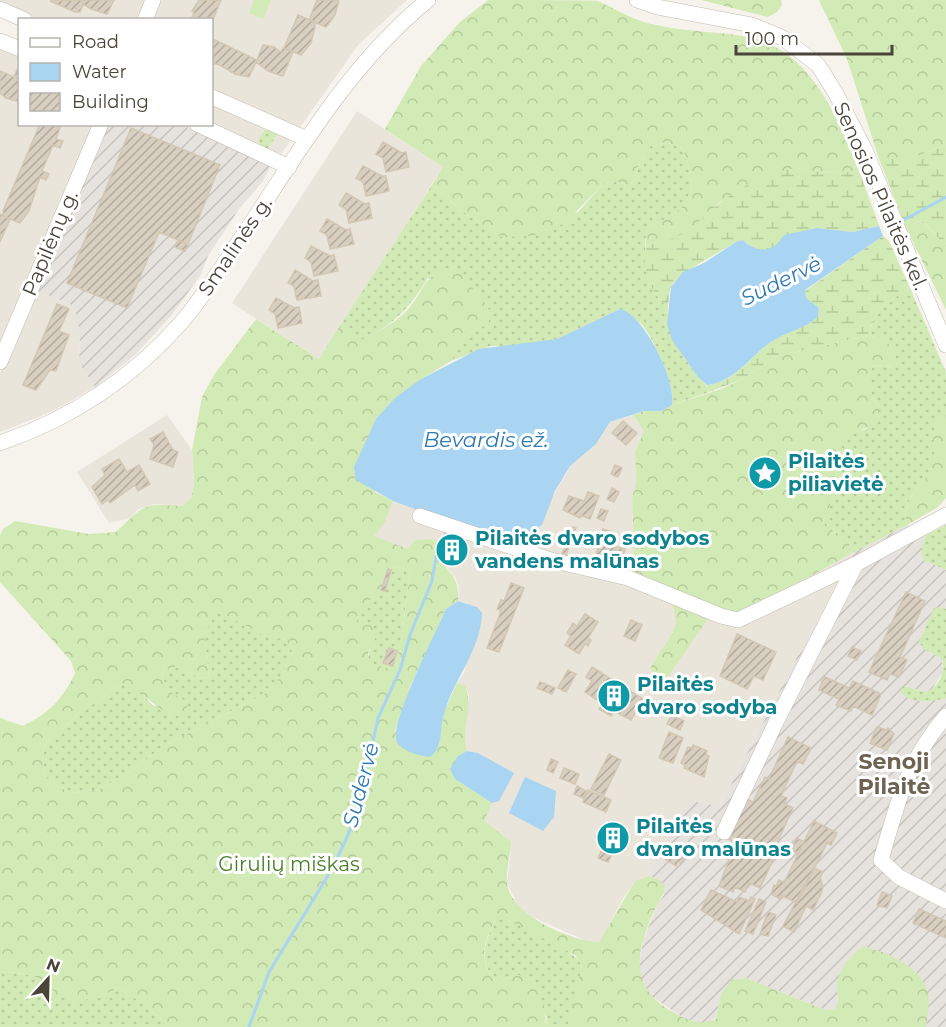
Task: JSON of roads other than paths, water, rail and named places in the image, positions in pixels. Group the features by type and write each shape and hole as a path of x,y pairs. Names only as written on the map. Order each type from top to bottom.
{"street":[{"path":"146,18 153,0"},
{"name":"Smalinės g.","path":"0,442 27,433 78,409 128,374 158,347 207,289 308,139 370,54 403,20 428,0"},
{"name":"Senosios Pilaitės kel.","path":"637,0 657,7 753,25 789,42 818,65 865,150 946,345"},
{"path":"0,9 20,18"},
{"path":"0,41 18,49"},
{"path":"213,97 308,139"},
{"name":"Papilėnų g.","path":"0,362 100,126"},
{"path":"201,126 289,167"},
{"path":"420,516 551,560 628,578 720,616 738,620 856,564 946,515"},
{"path":"724,832 777,720 856,564"},
{"path":"946,716 925,740 913,764 880,860 899,877 946,901"}],"water":[{"path":"879,226 883,236 805,290 806,298 819,308 818,317 767,345 736,373 718,383 707,385 698,377 672,340 667,324 671,287 683,272 704,263 736,242 743,240 754,248 765,250 775,245 784,235 817,228 853,232"},
{"name":"Bevardis ež.","path":"620,309 639,323 657,350 669,381 672,405 662,411 644,411 610,422 596,444 570,466 555,491 542,525 533,531 513,537 450,522 393,501 356,480 354,467 376,419 395,398 421,379 479,349 557,339"},
{"path":"458,601 477,607 482,613 477,640 448,701 437,748 430,757 421,756 399,745 396,733 406,698 446,609"},
{"path":"467,751 478,753 514,773 499,801 492,803 455,779 450,769 458,756"},
{"path":"525,777 556,791 554,817 543,831 509,813"}],"waterway":[{"name":"Sudervė","path":"902,221 946,197"},
{"name":"Sudervė","path":"249,1027 269,972 332,869 357,816 378,718 400,670 410,635 432,581 437,552 446,532"}],"place":[{"name":"Pilaitės piliavietė","path":"765,473"},
{"name":"Pilaitės dvaro sodybos vandens malūnas","path":"452,550"},
{"name":"Pilaitės dvaro sodyba","path":"614,696"},
{"name":"Pilaitės dvaro malūnas","path":"613,838"}],"district":[{"name":"Senoji Pilaitė","path":"894,774"}],"park label":[{"name":"Girulių miškas","path":"289,864"}]}
